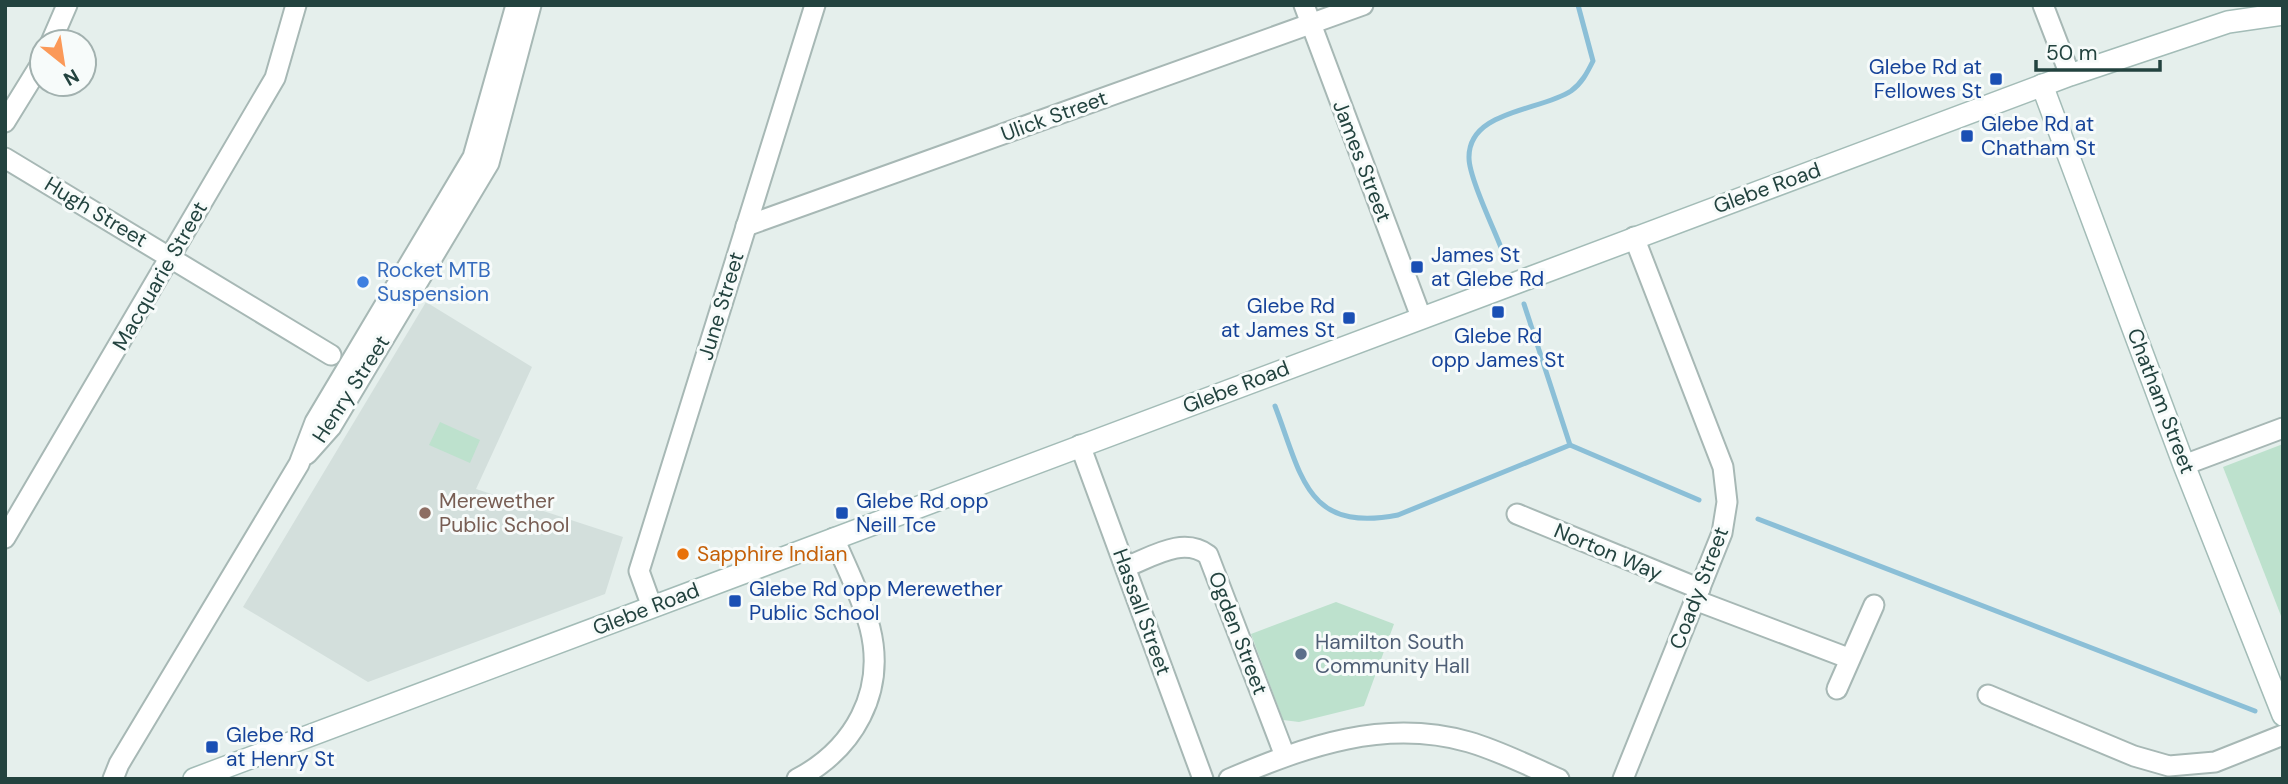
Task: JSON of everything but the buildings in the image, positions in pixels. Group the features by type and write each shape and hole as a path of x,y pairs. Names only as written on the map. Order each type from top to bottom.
{"main road":[{"name":"Glebe Road","path":"194,779 2042,85 2228,22 2283,14"},
{"name":"Chatham Street","path":"2042,85 2184,465 2283,715"}],"street":[{"path":"57,28 67,5"},
{"name":"Macquarie Street","path":"5,538 275,78 296,5"},
{"name":"Henry Street","path":"113,779 118,764 299,464 316,422 473,157 516,5"},
{"name":"Henry Street","path":"299,464 331,427 489,163 531,5"},
{"name":"June Street","path":"652,607 639,571 815,5"},
{"name":"Ulick Street","path":"746,226 1307,15 1363,5"},
{"path":"2043,5 2070,75"},
{"name":"James Street","path":"1307,15 1421,317"},
{"path":"5,122 28,85"},
{"name":"Hugh Street","path":"5,158 331,355"},
{"name":"Coady Street","path":"1623,779 1726,518 1723,467 1634,237"},
{"path":"2184,465 2283,428"},
{"name":"Hassall Street","path":"1080,445 1203,779"},
{"name":"Norton Way","path":"1517,514 1697,595 1848,658"},
{"path":"797,779 820,766 853,734 868,701 876,663 870,626 834,538"},
{"name":"Ogden Street","path":"1126,568 1183,545 1197,546 1208,555 1285,756"},
{"path":"1837,689 1848,658 1874,605"},
{"path":"1988,695 2134,756 2169,766 2215,762 2283,735"},
{"path":"1229,779 1285,756 1345,738 1384,732 1468,742 1559,779"}],"shaded area":[{"name":"Merewether Public School","path":"426,302 532,367 476,489 623,537 605,594 368,682 243,607"}],"green space":[{"path":"440,422 480,440 470,463 429,445"},
{"path":"2283,444 2283,621 2223,467"},
{"path":"1336,602 1394,624 1364,706 1299,722 1283,720 1251,634"}],"waterway":[{"path":"1502,250 1470,167 1472,142 1480,130 1493,121 1558,98 1581,81 1593,61 1578,5"},
{"path":"1524,304 1570,445"},
{"path":"1275,406 1293,455 1312,494 1326,507 1344,515 1367,518 1398,515 1570,445 1699,500"},
{"path":"1758,519 2255,711"}],"place":[{"name":"Glebe Rd at Fellowes St","path":"1996,79"},
{"name":"Glebe Rd at Chatham St","path":"1967,136"},
{"name":"James St at Glebe Rd","path":"1417,267"},
{"name":"Rocket MTB Suspension","path":"363,282"},
{"name":"Glebe Rd opp James St","path":"1498,312"},
{"name":"Glebe Rd at James St","path":"1349,318"},
{"name":"Merewether Public School","path":"425,513"},
{"name":"Glebe Rd opp Neill Tce","path":"842,513"},
{"name":"Sapphire Indian","path":"683,554"},
{"name":"Glebe Rd opp Merewether Public School","path":"735,601"},
{"name":"Hamilton South Community Hall","path":"1301,654"},
{"name":"Glebe Rd at Henry St","path":"212,747"}]}
